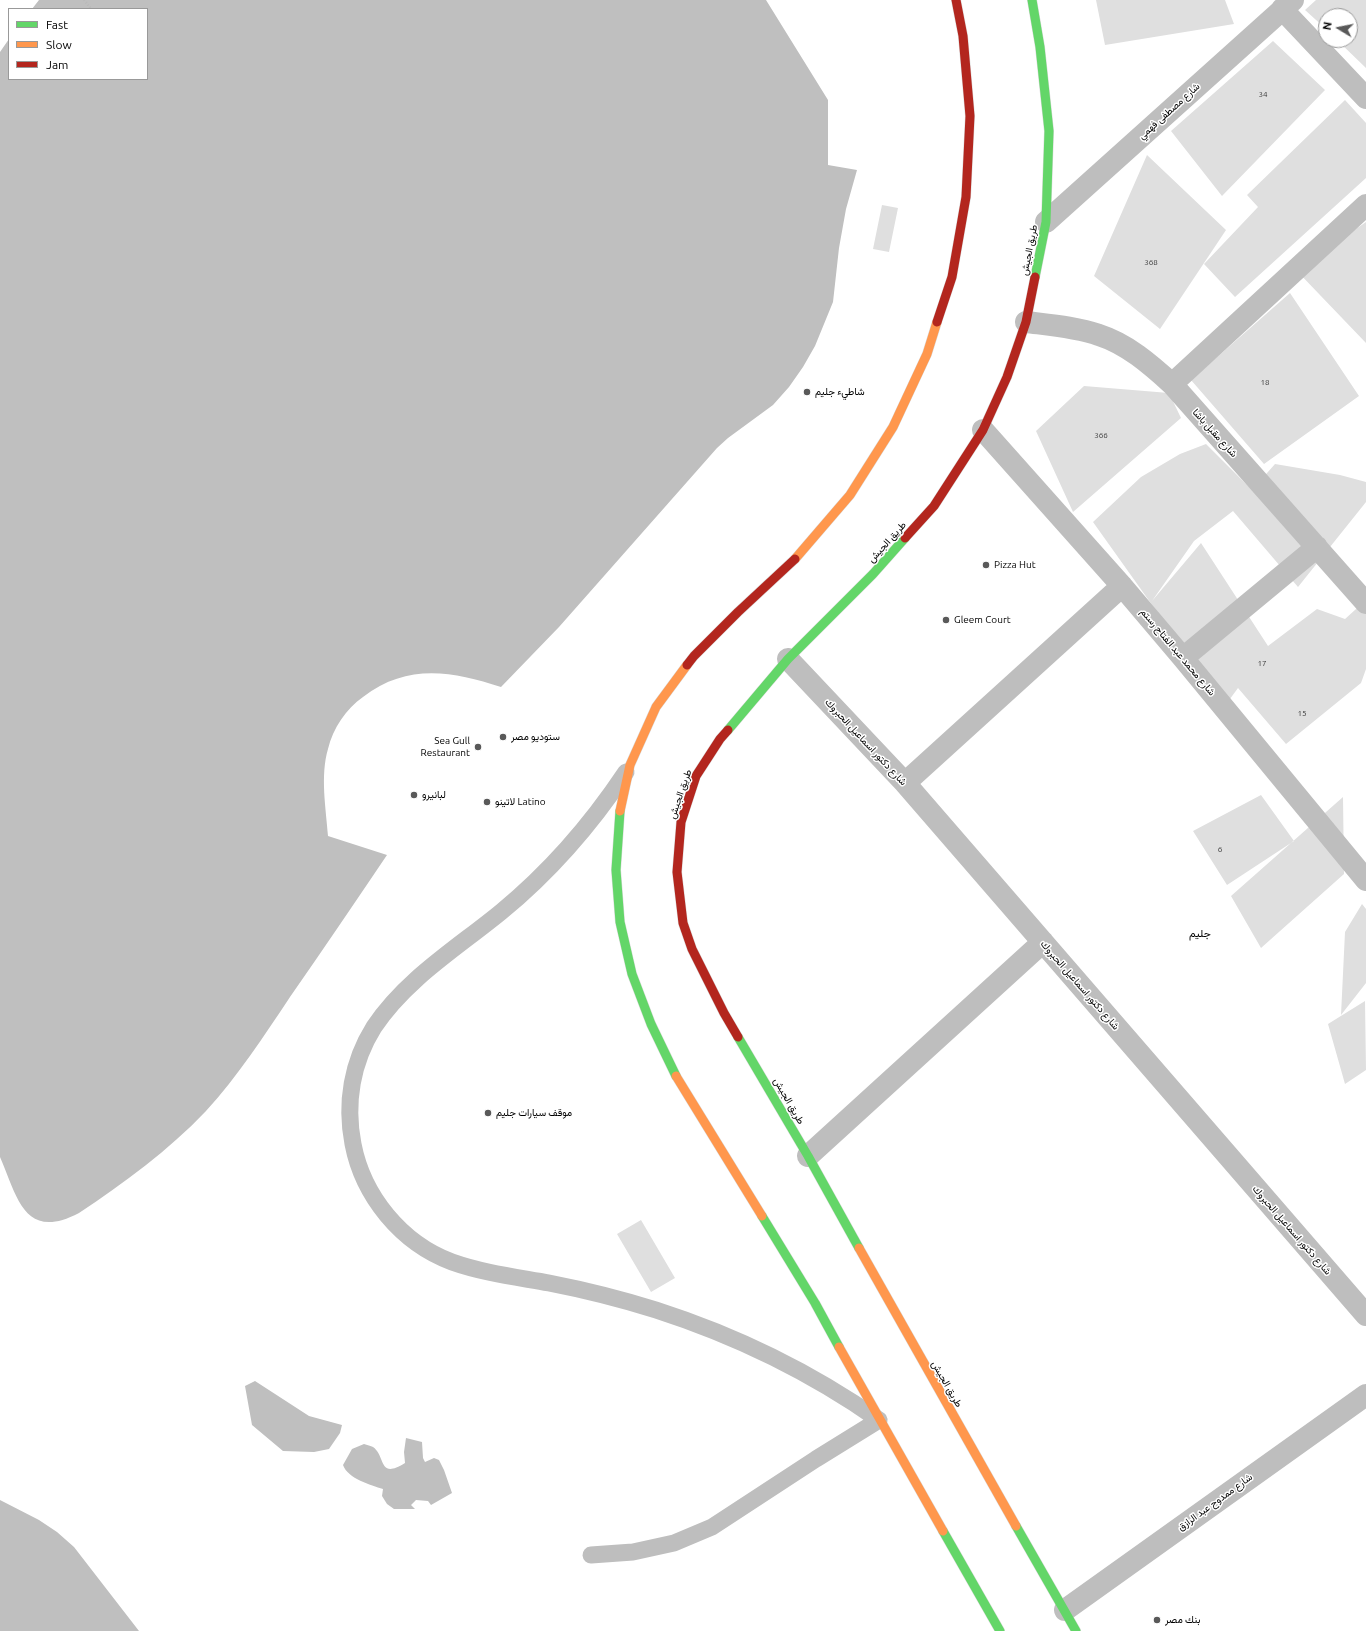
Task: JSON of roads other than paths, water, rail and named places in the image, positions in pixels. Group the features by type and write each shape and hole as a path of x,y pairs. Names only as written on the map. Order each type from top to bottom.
{"highway":[{"path":"956,0 963,36 970,116 966,197 952,277 927,354 893,427 850,495 797,557 738,612 694,656 656,707 630,765 620,816 616,870 620,922 632,974 651,1024 674,1072 815,1304 879,1420 1000,1631"},
{"name":"طريق الجيش","path":"1032,0 1040,47 1049,132 1046,222 1026,322 1007,377 983,430 934,506 873,574 788,659 720,739 696,776 681,822 677,872 684,923 692,949 724,1013 808,1156 927,1370 1076,1631"}],"street":[{"name":"شارع مصطفى فهمي","path":"1046,222 1288,4"},
{"path":"1288,4 1366,98"},
{"path":"1172,384 1366,205"},
{"name":"شارع مقبل باشا","path":"1026,322 1069,328 1099,335 1127,347 1152,366 1172,384 1366,603"},
{"name":"شارع محمد عبد الفتاح رستم","path":"983,430 1122,586 1366,880"},
{"path":"1183,658 1316,547"},
{"path":"905,783 1122,586"},
{"name":"شارع دكتور اسماعيل الحبروك","path":"788,659 905,783 1366,1315"},
{"path":"808,1156 1043,942"},
{"name":"شارع ممدوح عبد الرازق","path":"1065,1610 1366,1394"}],"lane":[{"path":"591,1555 633,1552 667,1544 712,1527 879,1420 833,1389 804,1372 761,1350 719,1333 634,1304 552,1284 472,1268 448,1261 426,1249 406,1235 385,1212 374,1197 362,1175 350,1127 349,1102 353,1077 360,1053 375,1026 395,1001 419,977 445,954 502,912 538,880 573,844 603,806 630,765"}],"place":[{"name":"شاطيء جليم","path":"807,392"},
{"name":"Pizza Hut","path":"986,565"},
{"name":"Gleem Court","path":"946,620"},
{"name":"ستوديو مصر","path":"503,737"},
{"name":"Sea Gull Restaurant","path":"478,747"},
{"name":"لبانيرو","path":"414,795"},
{"name":"لاتينو Latino","path":"487,802"},
{"name":"موقف سيارات جليم","path":"488,1113"},
{"name":"بنك مصر","path":"1157,1620"}],"district":[{"name":"جليم","path":"1200,933"}]}
